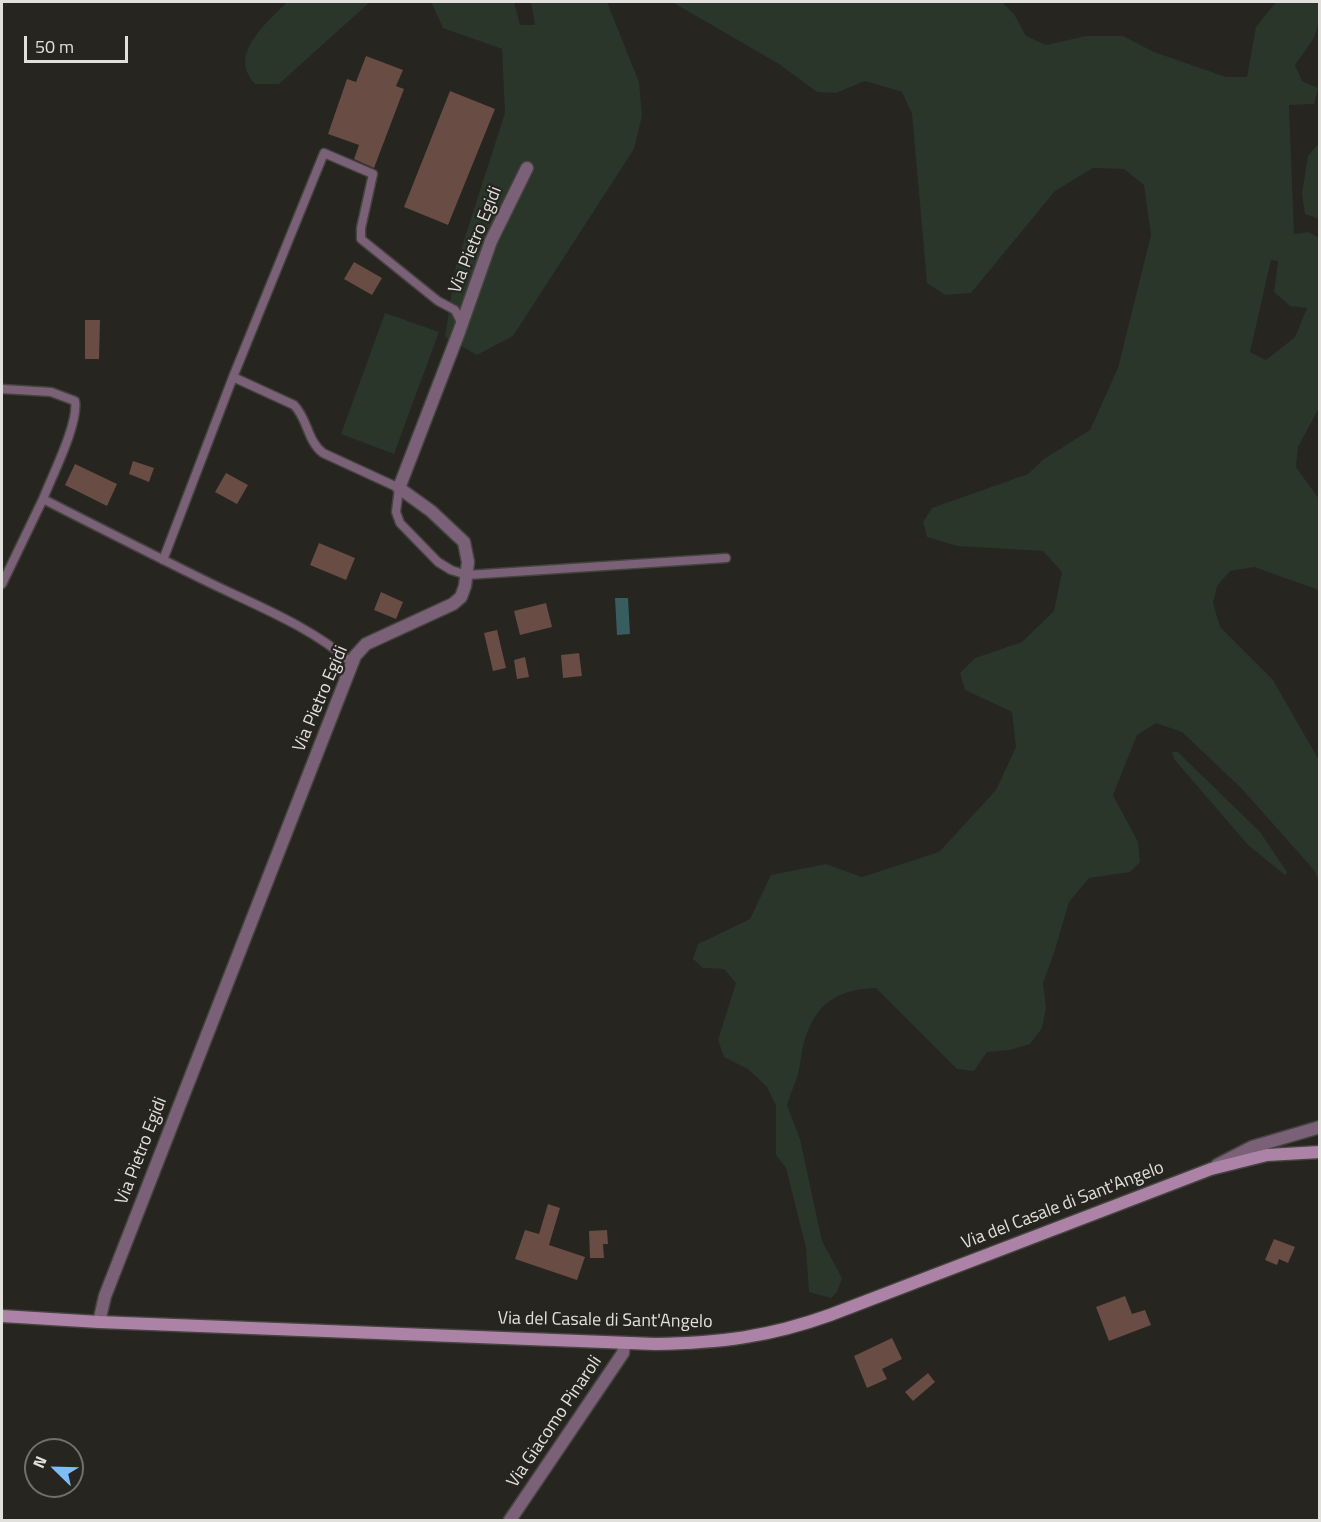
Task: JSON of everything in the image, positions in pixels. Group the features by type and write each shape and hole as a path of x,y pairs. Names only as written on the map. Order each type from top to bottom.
{"main road":[{"name":"Via del Casale di Sant'Angelo","path":"2,1316 624,1343 709,1343 762,1336 799,1326 1211,1169 1267,1155 1320,1152"}],"street":[{"name":"Via Pietro Egidi","path":"99,1322 105,1296 352,663 359,650 366,644 453,604 463,592 467,575 464,542 431,511 399,488 491,241 527,168"},
{"path":"1211,1169 1252,1147 1320,1127"},
{"name":"Via Giacomo Pinaroli","path":"510,1521 623,1353 624,1343"}],"lane":[{"path":"163,560 233,378 324,153 373,174 361,228 361,239 438,302 455,310 462,324"},
{"path":"233,378 294,405 301,412 316,448 323,453 399,488 396,512 400,523 438,562 451,570 467,575 726,558"},
{"path":"2,389 51,392 75,401 76,410 44,499 2,584"},
{"path":"44,499 296,624 333,646 352,663"}],"green space":[{"path":"287,2 370,2 279,84 255,84 248,73 245,61 248,50 261,29"},
{"path":"431,2 514,2 520,25 535,25 531,2 607,2 639,82 642,116 634,149 513,336 477,355 445,337 456,265 505,113 502,49 443,28"},
{"path":"672,2 1002,2 1014,14 1026,36 1046,45 1086,36 1123,36 1154,52 1226,77 1247,77 1256,27 1276,2 1319,2 1317,30 1295,65 1302,81 1318,88 1314,104 1289,105 1294,234 1309,232 1319,238 1319,408 1298,447 1296,467 1319,499 1319,590 1254,567 1230,571 1217,586 1213,603 1220,627 1273,680 1319,760 1319,882 1314,870 1242,789 1182,732 1156,723 1137,735 1113,795 1138,842 1140,862 1130,872 1089,878 1069,902 1043,983 1046,1008 1042,1028 1030,1044 1010,1050 987,1052 974,1071 957,1069 876,988 861,989 836,997 818,1012 811,1023 802,1051 798,1074 787,1105 800,1139 822,1241 842,1278 837,1292 831,1298 809,1292 806,1248 786,1168 776,1155 776,1106 767,1087 748,1069 724,1057 718,1040 736,983 724,969 703,968 693,959 698,944 750,919 771,875 826,864 862,877 939,852 996,790 1016,747 1012,712 965,690 960,673 975,658 1022,642 1054,611 1062,572 1043,551 957,546 927,537 923,522 932,508 1028,474 1044,459 1090,430 1118,368 1151,235 1144,185 1124,169 1093,168 1055,191 971,293 945,295 927,283 912,114 902,92 865,81 836,93 817,92 779,64","holes":["1271,260 1278,261 1274,292 1290,306 1307,308 1295,337 1266,360 1250,352"]},
{"path":"1319,143 1320,219 1305,214 1302,194 1308,156"},
{"path":"385,313 439,332 394,454 341,434"},
{"path":"1172,752 1178,752 1260,832 1287,872 1285,875 1248,845 1174,759"}],"water":[{"path":"615,598 628,598 630,634 617,635"}],"building":[{"path":"366,56 403,70 396,86 404,89 374,168 354,159 359,145 328,134 347,79 356,82"},
{"path":"450,91 495,109 448,225 404,207"},
{"path":"354,262 382,278 372,295 344,279"},
{"path":"85,320 100,320 99,359 85,359"},
{"path":"133,461 154,468 149,482 129,474"},
{"path":"75,464 117,484 107,506 65,485"},
{"path":"226,473 248,485 237,504 215,492"},
{"path":"319,543 355,558 346,580 310,565"},
{"path":"381,592 403,602 396,619 374,610"},
{"path":"546,603 552,627 520,635 514,611"},
{"path":"497,630 506,668 493,671 484,633"},
{"path":"579,653 582,676 563,678 561,655"},
{"path":"525,657 529,677 517,679 514,660"},
{"path":"548,1204 560,1208 549,1245 585,1257 577,1280 515,1259 525,1230 539,1234"},
{"path":"607,1230 608,1244 603,1244 604,1258 590,1258 589,1231"},
{"path":"1274,1239 1295,1247 1288,1263 1279,1259 1277,1265 1265,1260"},
{"path":"1125,1296 1132,1314 1145,1310 1151,1325 1109,1341 1096,1307"},
{"path":"892,1338 902,1359 882,1369 887,1379 867,1388 854,1356"},
{"path":"928,1373 935,1382 913,1401 905,1392"}]}
